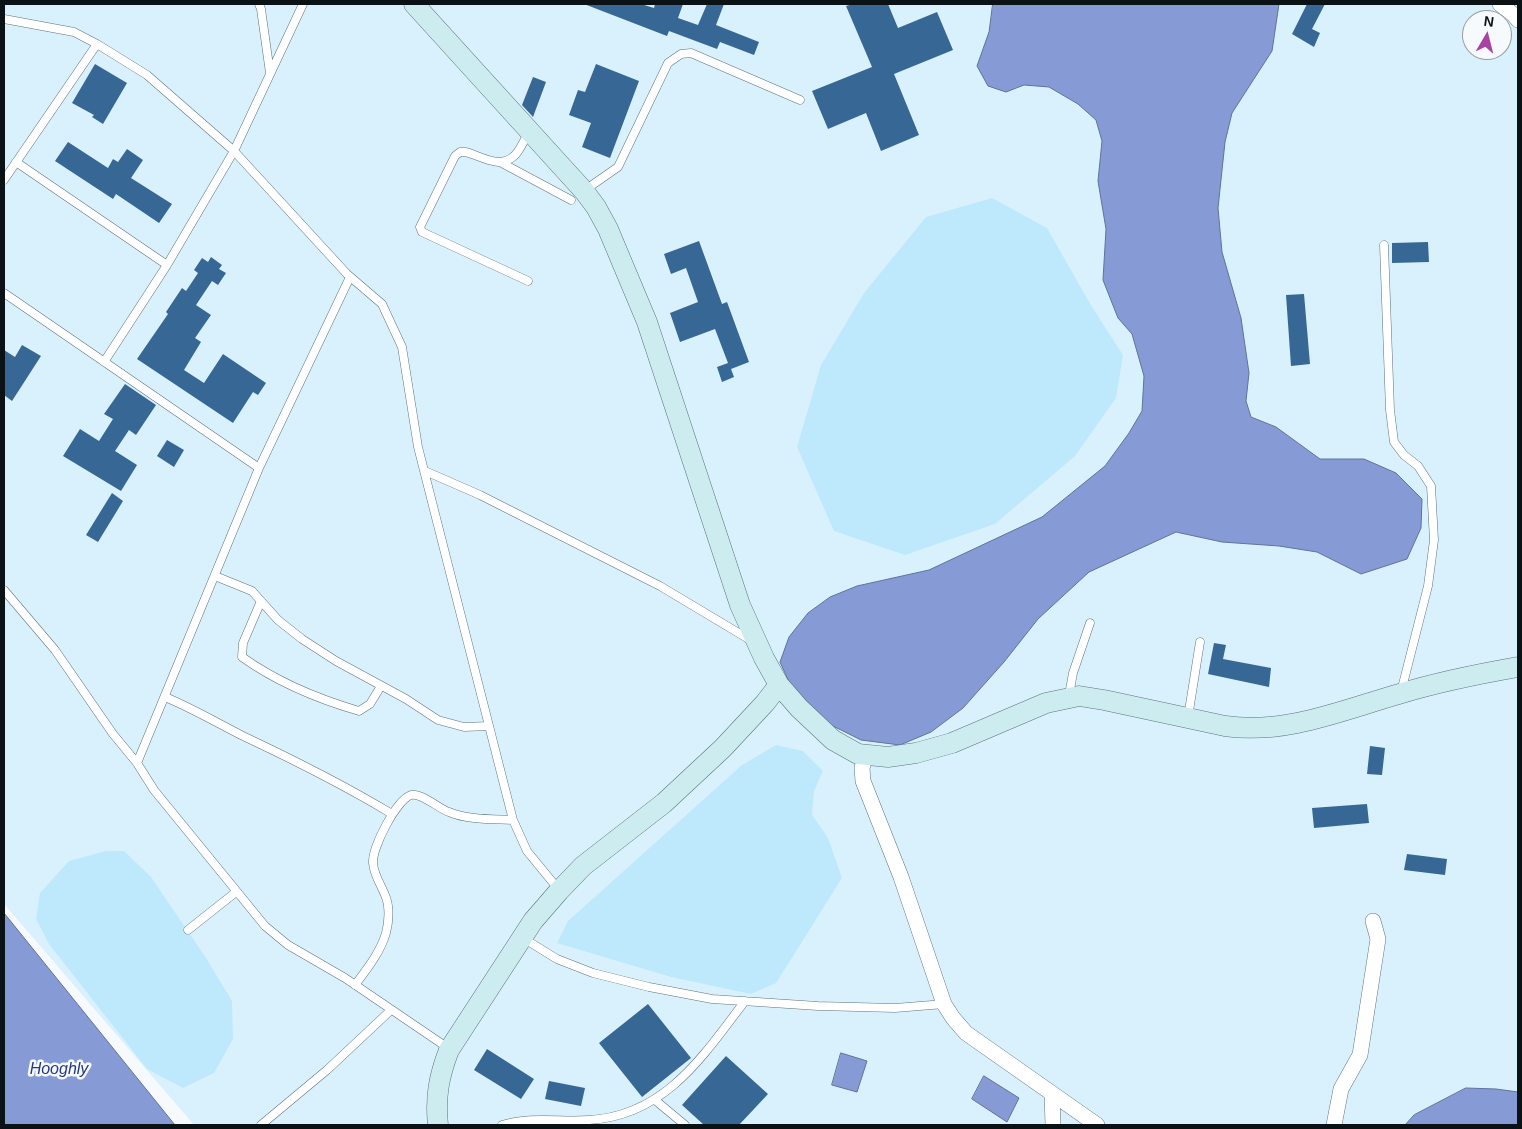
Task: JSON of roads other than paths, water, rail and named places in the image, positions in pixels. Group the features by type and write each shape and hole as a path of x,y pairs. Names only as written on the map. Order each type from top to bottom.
{"street":[{"path":"414,4 529,132 577,196 596,207 608,229 648,322 740,604 758,645 779,685 799,708 833,740 858,754 888,757 916,753 952,743 1046,703 1078,696 1242,728 1275,727 1353,708 1400,694 1518,667"},
{"path":"1500,4 1518,20"},
{"path":"438,1125 437,1093 441,1072 450,1050 533,922 583,866 664,803 710,760 766,703 779,685"},
{"path":"866,754 862,768 863,781 901,877 944,1004 966,1033 1097,1125"},
{"path":"1334,1125 1342,1088 1360,1055 1378,939 1373,921"},
{"path":"1052,1094 1053,1125"}],"lane":[{"path":"259,4 270,74"},
{"path":"104,362 167,265 234,151 303,4"},
{"path":"4,19 74,32 147,74 234,151 350,277 382,304 402,348 418,447 513,820 527,851 559,891"},
{"path":"4,180 97,44"},
{"path":"528,281 420,230 422,222 455,156 460,152 500,162 577,196 618,167 668,63 681,54 691,53 800,100"},
{"path":"500,162 515,156 529,132"},
{"path":"16,162 167,265"},
{"path":"1384,245 1390,410 1394,442 1404,455 1418,466 1431,486 1434,540 1428,586 1400,694"},
{"path":"137,763 259,468 350,277"},
{"path":"4,293 259,468"},
{"path":"424,471 480,494 660,586 758,645"},
{"path":"215,576 252,591 278,620 302,639 406,699 438,720 464,727 489,726"},
{"path":"4,590 55,650 113,734 137,763 154,790 264,926 288,945 355,985 450,1050"},
{"path":"261,601 243,642 242,657 255,666 305,692 359,711 370,704 381,686"},
{"path":"1069,697 1073,673 1090,623"},
{"path":"1188,717 1200,642"},
{"path":"165,697 311,768 353,790 392,814"},
{"path":"355,985 376,956 386,932 388,905 374,871 372,860 381,835 392,814 405,798 414,795 421,796 448,812 455,814 513,820"},
{"path":"188,930 236,892"},
{"path":"522,937 557,959 593,974 712,999 818,1006 895,1008 944,1004"},
{"path":"502,1125 516,1120 593,1120 638,1110 655,1100 691,1070 745,1001"},
{"path":"260,1125 327,1070 391,1010"},
{"path":"655,1100 686,1125"}],"water":[{"path":"993,4 1279,4 1272,51 1232,113 1225,142 1218,208 1222,252 1241,318 1249,373 1246,401 1251,417 1276,427 1320,459 1364,459 1396,473 1422,499 1421,528 1407,559 1361,574 1317,552 1279,546 1222,542 1176,532 1089,572 1038,619 1004,662 963,708 931,732 900,745 861,740 821,720 790,684 780,662 789,637 808,613 830,597 857,586 929,570 1042,517 1105,466 1142,411 1144,376 1132,334 1118,318 1103,280 1106,229 1098,181 1102,141 1096,120 1078,104 1049,87 1024,85 1006,92 988,86 977,66 989,32"},
{"name":"Hooghly","path":"4,913 175,1125 4,1125"},
{"path":"841,1053 867,1061 857,1092 832,1085"},
{"path":"984,1076 1019,1098 1007,1122 972,1099"},
{"path":"1466,1088 1518,1092 1518,1125 1405,1125 1414,1115"}]}
